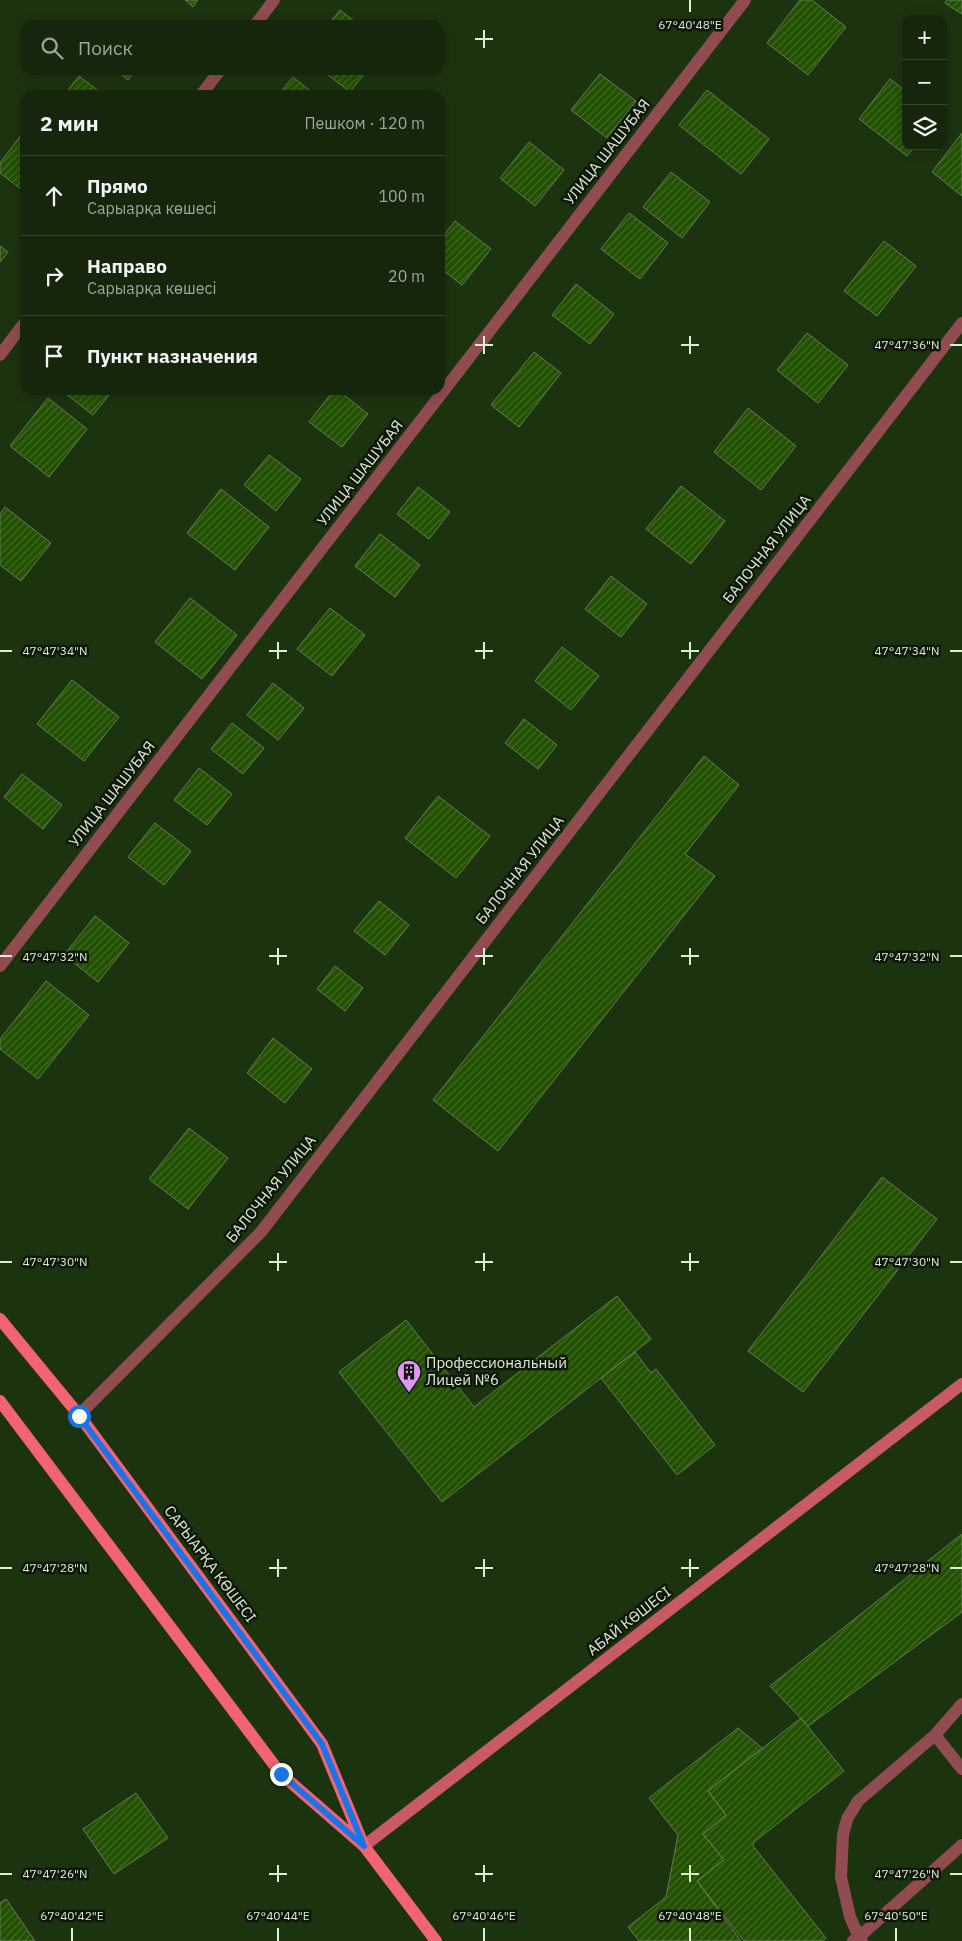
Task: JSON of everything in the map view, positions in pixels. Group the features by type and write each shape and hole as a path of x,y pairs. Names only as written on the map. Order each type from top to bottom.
{"main road":[{"name":"САРЫАРҚА КӨШЕСІ","path":"0,1319 79,1416 322,1744 364,1846"},
{"name":"АБАЙ КӨШЕСІ","path":"364,1846 962,1384"},
{"name":"САРЫАРҚА КӨШЕСІ","path":"0,1401 281,1774 364,1846 436,1941"}],"street":[{"path":"259,20 274,0"},
{"name":"УЛИЦА ШАШУБАЯ","path":"445,390 746,0"},
{"path":"205,90 216,75"},
{"name":"БАЛОЧНАЯ УЛИЦА","path":"79,1416 261,1232 962,323"},
{"path":"0,355 20,329"},
{"name":"УЛИЦА ШАШУБАЯ","path":"0,966 441,395"},
{"path":"962,1704 935,1735 858,1801 847,1819 843,1835 842,1877 850,1917 858,1940 962,1845"},
{"path":"935,1735 962,1769"}],"building":[{"path":"185,0 198,0 193,7"},
{"path":"800,0 812,0 846,27 808,75 767,43"},
{"path":"947,0 962,0 962,14 945,3"},
{"path":"340,10 353,20 332,20"},
{"path":"600,74 636,101 607,138 571,110"},
{"path":"122,75 132,75 128,80"},
{"path":"328,75 363,75 352,90 347,90"},
{"path":"79,76 97,90 68,90"},
{"path":"293,77 309,90 282,90"},
{"path":"890,79 902,88 902,150 912,150 907,156 859,119"},
{"path":"707,90 769,139 741,174 679,125"},
{"path":"962,133 962,196 932,172"},
{"path":"20,136 20,188 0,173 0,163"},
{"path":"529,142 564,170 535,206 500,178"},
{"path":"671,172 710,202 682,238 643,207"},
{"path":"629,213 668,243 640,279 601,249"},
{"path":"455,221 491,249 462,285 445,272 445,234"},
{"path":"884,241 916,266 877,316 844,291"},
{"path":"0,246 8,252 0,262"},
{"path":"576,284 614,314 590,344 552,315"},
{"path":"807,333 848,365 818,403 777,370"},
{"path":"534,352 561,373 519,427 491,405"},
{"path":"67,395 109,395 93,415"},
{"path":"330,395 344,395 368,414 342,447 309,422"},
{"path":"48,398 87,429 49,477 10,446"},
{"path":"748,408 796,446 761,490 714,452"},
{"path":"269,455 301,479 276,511 244,485"},
{"path":"681,486 725,521 691,564 646,529"},
{"path":"418,487 450,512 429,539 397,514"},
{"path":"221,489 269,527 235,570 187,533"},
{"path":"5,507 51,543 21,581 0,565 0,514"},
{"path":"380,534 420,565 395,597 355,566"},
{"path":"611,576 647,604 621,637 585,609"},
{"path":"190,598 237,635 202,679 155,642"},
{"path":"330,608 365,635 332,676 297,649"},
{"path":"562,647 599,676 571,710 535,681"},
{"path":"72,680 119,717 84,761 37,724"},
{"path":"273,683 304,708 278,740 247,715"},
{"path":"524,719 557,745 538,769 505,743"},
{"path":"232,723 264,748 243,774 211,749"},
{"path":"704,756 739,785 685,854 715,876 498,1151 433,1100"},
{"path":"199,768 232,794 207,825 174,800"},
{"path":"22,774 62,805 43,829 4,797"},
{"path":"438,796 490,836 456,878 405,838"},
{"path":"155,823 191,851 164,885 128,857"},
{"path":"379,901 409,925 385,955 354,931"},
{"path":"95,916 129,943 98,982 64,955"},
{"path":"335,966 363,988 345,1011 317,989"},
{"path":"46,981 89,1015 38,1079 0,1049 0,1039"},
{"path":"273,1038 312,1069 285,1103 247,1073"},
{"path":"189,1128 228,1158 188,1209 149,1179"},
{"path":"882,1177 937,1219 803,1392 748,1351"},
{"name":"Профессиональный Лицей №6","path":"617,1296 651,1339 442,1502 339,1372 406,1320 474,1407"},
{"path":"635,1352 651,1373 656,1369 715,1445 677,1475 601,1378"},
{"path":"962,1534 962,1612 808,1726 770,1686"},
{"path":"801,1718 844,1771 754,1842 753,1846 826,1938 823,1941 744,1941 697,1881 724,1860 703,1834 726,1815 708,1791"},
{"path":"738,1728 762,1748 708,1791 726,1815 703,1834 724,1860 697,1881 741,1941 639,1941 628,1927 666,1897 678,1835 649,1798"},
{"path":"136,1793 168,1838 114,1874 83,1829"},
{"path":"6,1899 35,1941 0,1941 0,1903"}],"place":[{"name":"Профессиональный Лицей №6","path":"409,1393"}],"route":[{"path":"79,1416 322,1744 364,1846 281,1774"}]}
